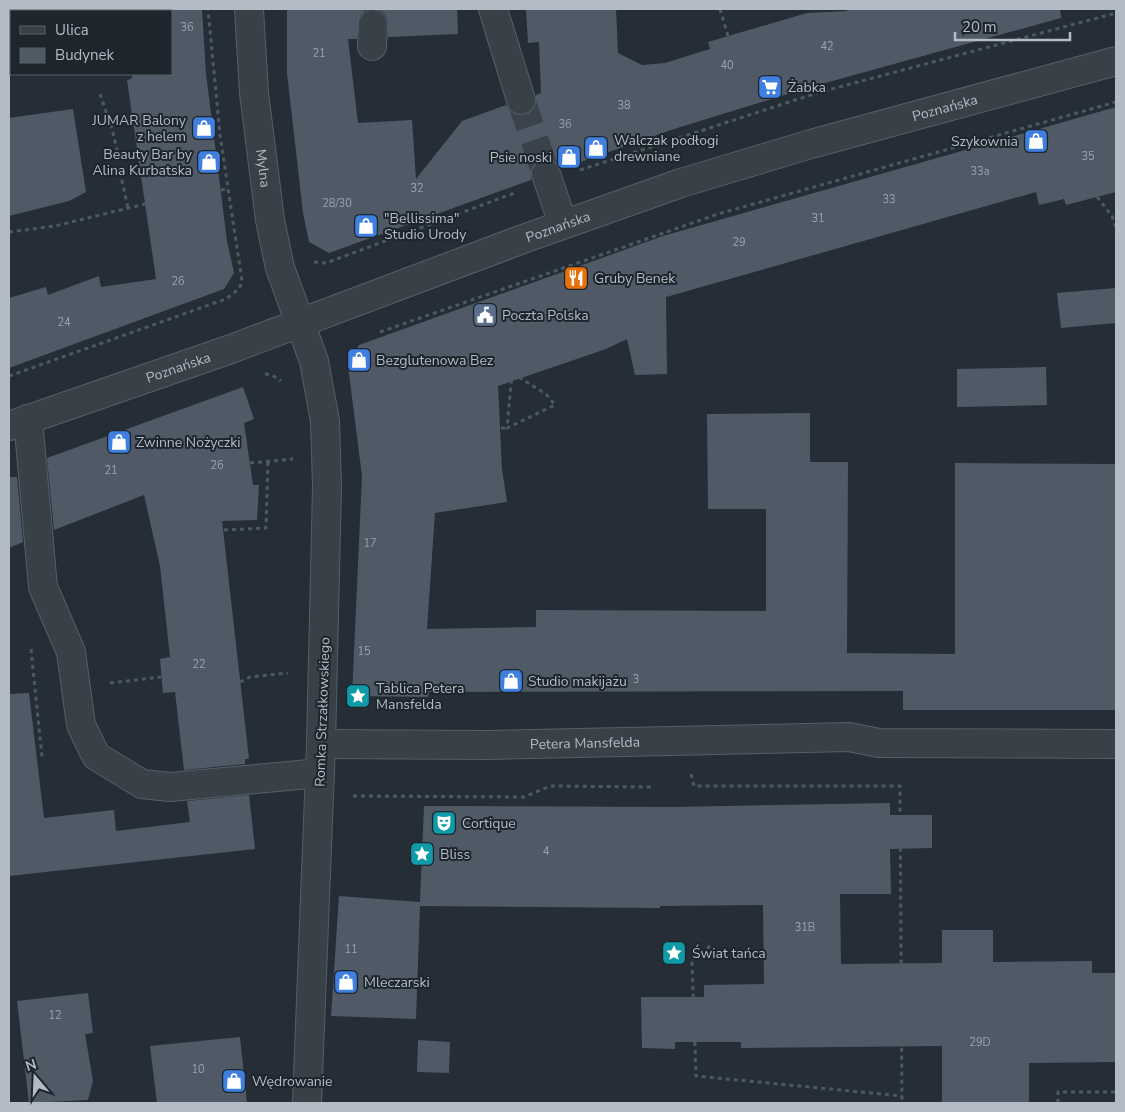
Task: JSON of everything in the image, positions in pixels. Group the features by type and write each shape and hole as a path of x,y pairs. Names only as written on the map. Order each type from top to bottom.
{"street":[{"name":"Mylna","path":"249,9 254,93 270,220 280,268 300,324"},
{"path":"493,9 520,100"},
{"name":"Poznańska","path":"18,423 300,324 563,224 681,183 811,144 1116,61"},
{"path":"547,178 563,224"},
{"name":"Romka Strzałkowskiego","path":"300,324 314,361 325,421 327,486 321,744 307,1103"},
{"path":"18,423 43,587 71,652 81,725 96,756 142,784 170,787 320,773"},
{"name":"Petera Mansfelda","path":"321,744 488,745 849,737 879,743 1116,744"}],"path":[{"path":"9,376 226,299 239,289 242,281 227,189 208,9"},
{"path":"720,9 728,36"},
{"path":"308,258 315,262 326,263 547,178 817,93 1116,13"},
{"path":"100,94 112,129 116,150"},
{"path":"378,333 486,297 718,214 1116,102"},
{"path":"120,172 128,208"},
{"path":"220,190 227,189"},
{"path":"1097,197 1112,216 1116,227"},
{"path":"9,232 55,226 145,204"},
{"path":"256,376 264,373 272,375 280,380 284,386"},
{"path":"502,428 508,428 555,405 546,394 512,373 508,428"},
{"path":"250,463 299,458"},
{"path":"224,530 266,528 268,461"},
{"path":"240,682 250,677 298,672"},
{"path":"75,687 161,677"},
{"path":"352,797 524,797 550,786 655,787"},
{"path":"694,786 900,786 902,1103"},
{"path":"710,946 692,962 696,1076 902,1096"},
{"path":"1058,1103 1058,1092 1116,1092"}],"building":[{"path":"202,9 206,74 227,241 234,273 224,289 9,368 9,298 46,287 48,295 99,276 101,287 156,279 127,80 131,79 133,75 172,75 171,10"},
{"path":"287,9 372,9 365,10 360,16 357,39 348,39 358,123 412,120 416,179 462,121 506,105 511,112 518,115 526,115 533,110 536,103 536,95 541,93 539,42 528,43 526,9 616,9 618,53 642,65 665,63 710,49 708,42 807,13 847,11 847,9 1060,9 1061,18 807,88 671,130 561,169 556,162 550,159 541,159 534,164 531,171 531,180 329,253 309,242 303,213 287,73"},
{"path":"375,9 457,9 458,34 388,37 387,17 382,11"},
{"path":"1116,107 1116,192 1066,205 1064,199 1039,205 1036,192 666,297 667,374 635,375 627,339 606,349 498,386 502,469 507,502 435,513 427,629 536,627 536,610 766,611 766,509 708,509 707,414 810,413 810,462 848,462 847,653 955,654 955,463 1116,464 1116,710 903,710 903,691 429,692 428,697 352,696 362,476 348,366 359,345 663,236"},
{"path":"73,109 86,192 69,201 9,216 9,118"},
{"path":"1116,288 1116,323 1061,328 1057,293"},
{"path":"1046,367 1047,405 957,407 957,369"},
{"path":"243,387 254,419 244,423 253,485 259,485 257,520 222,521 249,759 245,759 245,764 184,770 175,692 163,693 160,659 170,657 160,566 144,495 54,530 47,458"},
{"path":"9,477 17,477 23,542 9,548"},
{"path":"29,693 44,818 114,810 116,831 190,822 187,801 249,795 255,849 9,876 9,694"},
{"path":"890,803 890,815 932,815 932,848 890,849 891,894 840,894 841,964 942,963 942,930 993,930 993,962 1092,961 1092,973 1116,973 1116,1062 1029,1063 1029,1103 942,1103 942,1046 741,1048 741,1042 675,1042 675,1049 642,1048 641,997 704,997 704,985 764,984 763,905 660,906 660,908 420,906 416,1019 331,1016 339,896 420,902 424,806 672,807"},
{"path":"88,993 93,1033 85,1034 93,1081 88,1100 29,1103 17,1001"},
{"path":"240,1037 247,1103 157,1103 150,1046"},
{"path":"418,1040 450,1042 449,1073 417,1072"}],"tunnel":[{"path":"521,100 546,174"}],"place":[{"name":"Żabka","path":"770,87"},
{"name":"JUMAR Balony z helem","path":"204,128"},
{"name":"Szykownia","path":"1036,141"},
{"name":"Walczak podłogi drewniane","path":"596,148"},
{"name":"Psie noski","path":"569,157"},
{"name":"Beauty Bar by Alina Kurbatska","path":"209,162"},
{"name":"\"Bellissima\" Studio Urody","path":"366,226"},
{"name":"Gruby Benek","path":"576,278"},
{"name":"Poczta Polska","path":"485,315"},
{"name":"Bezglutenowa Bez","path":"359,360"},
{"name":"Zwinne Nożyczki","path":"119,442"},
{"name":"Studio makijażu","path":"511,681"},
{"name":"Tablica Petera Mansfelda","path":"358,696"},
{"name":"Cortique","path":"444,823"},
{"name":"Bliss","path":"422,854"},
{"name":"Świat tańca","path":"674,953"},
{"name":"Mleczarski","path":"346,982"},
{"name":"Wędrowanie","path":"234,1081"}]}
